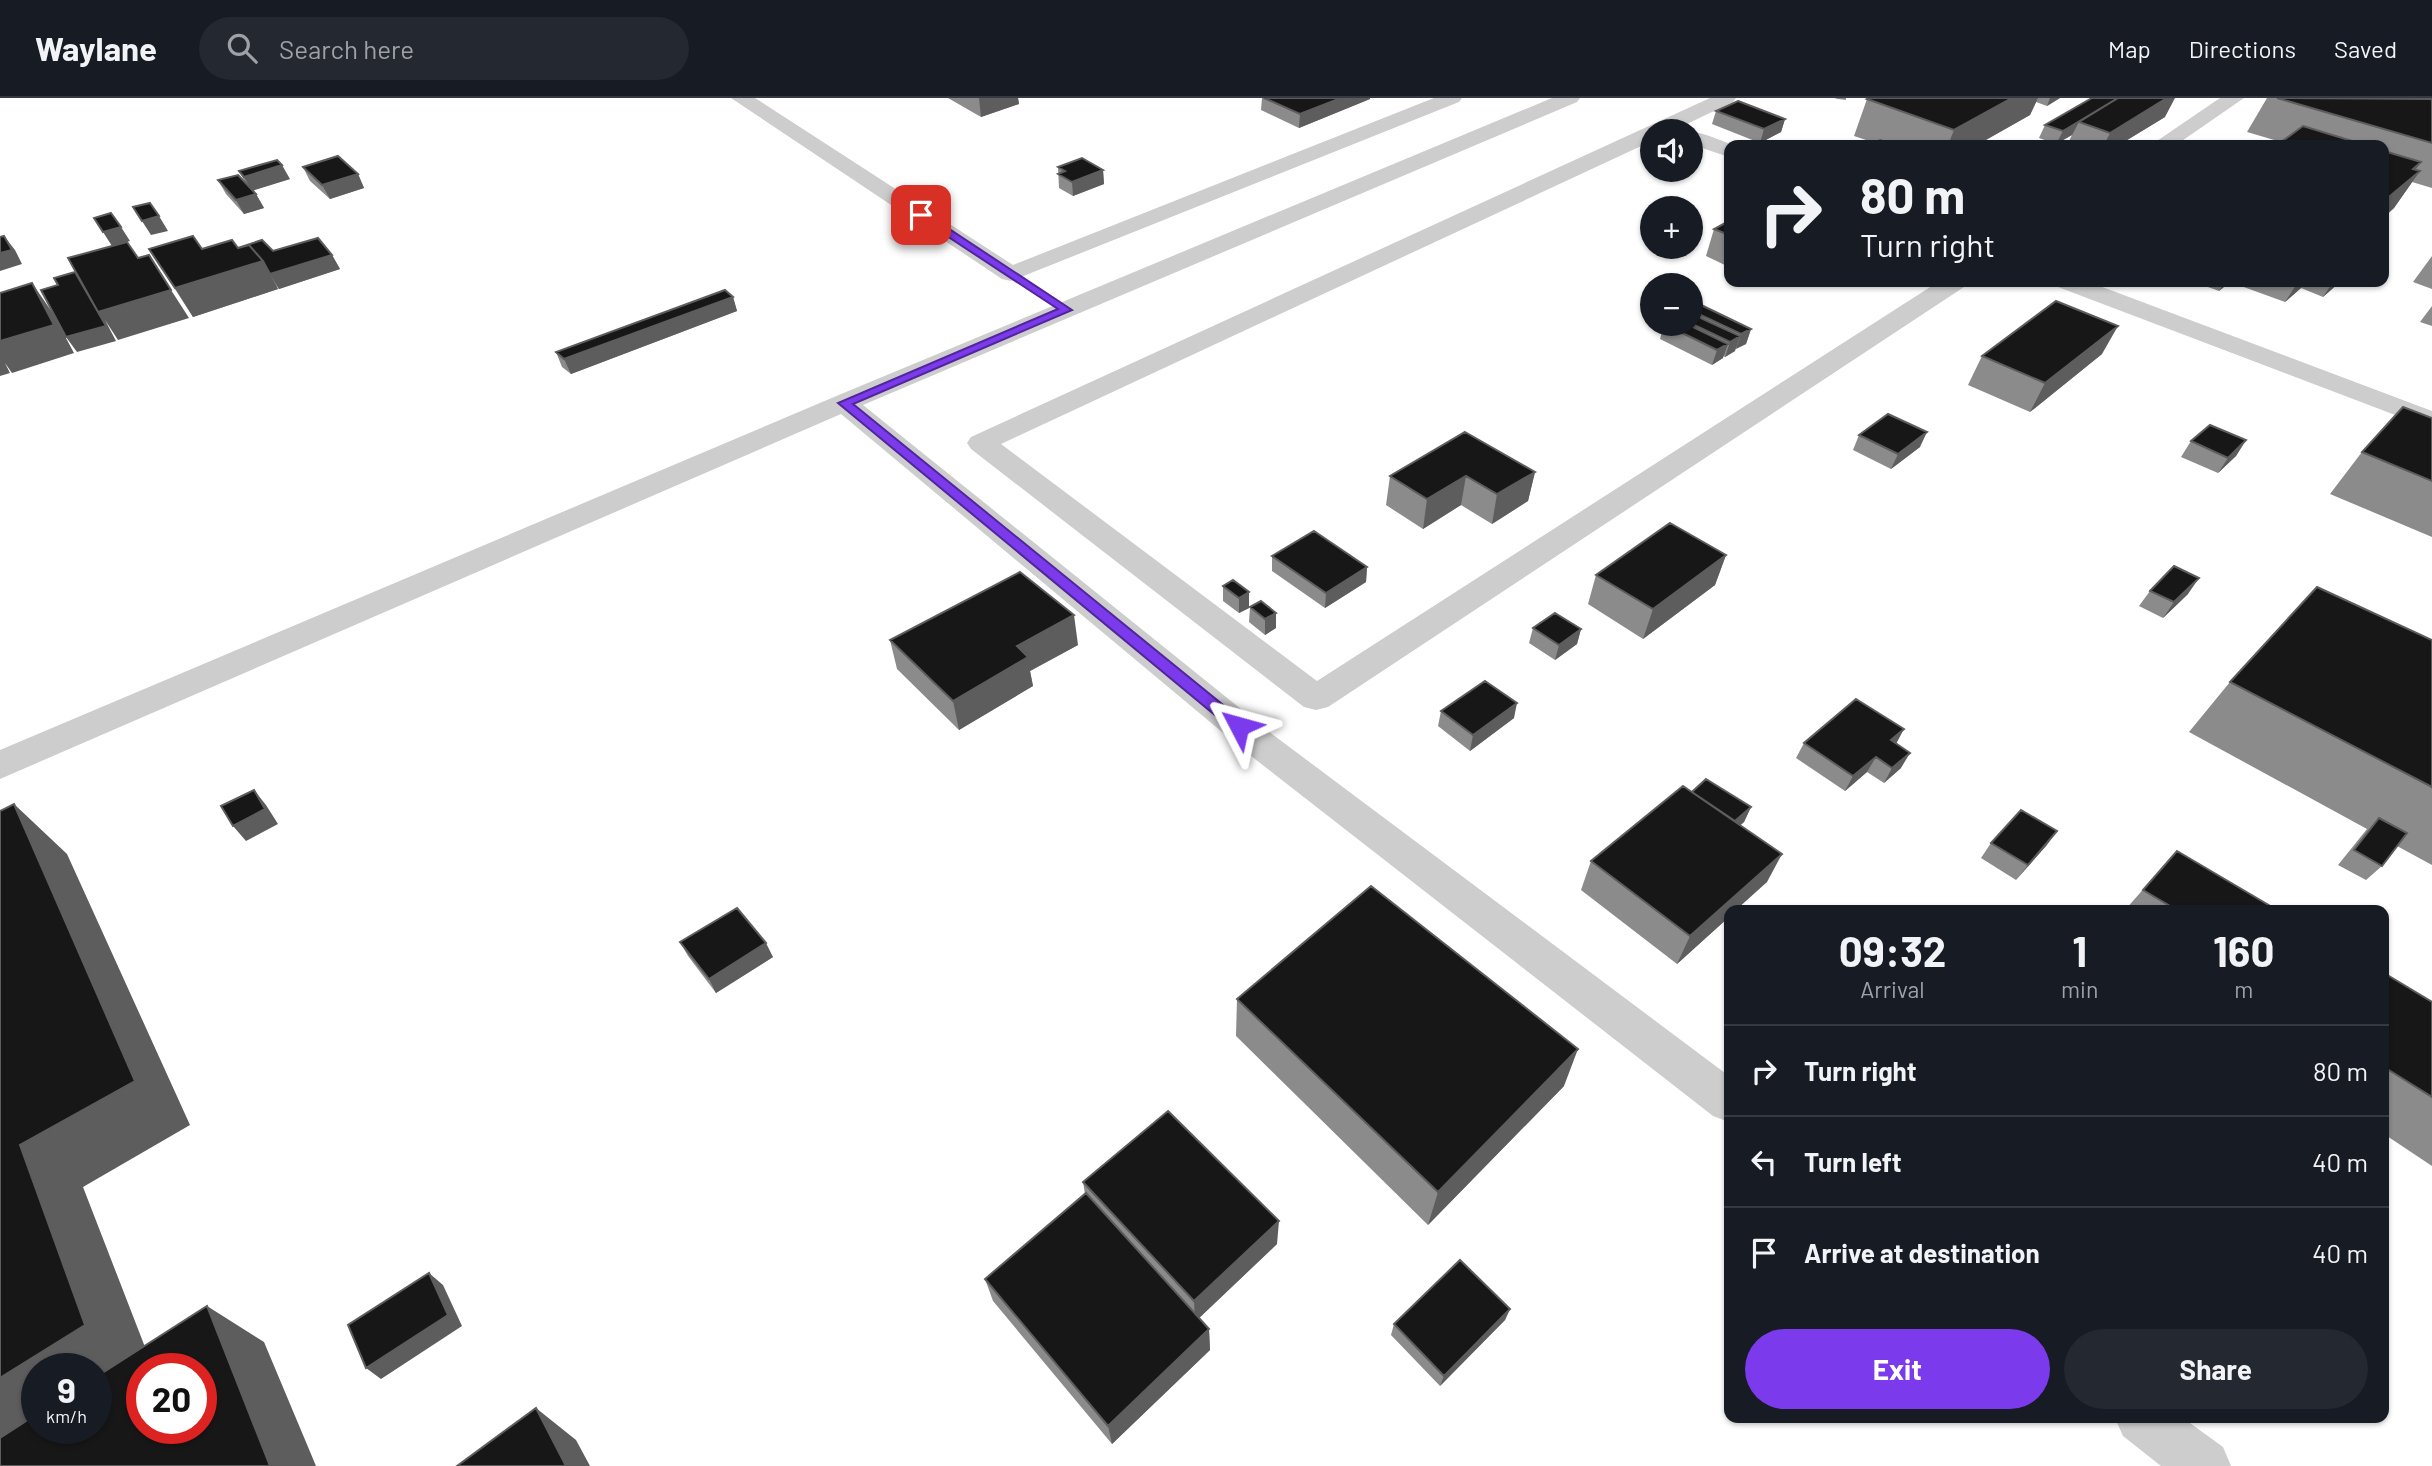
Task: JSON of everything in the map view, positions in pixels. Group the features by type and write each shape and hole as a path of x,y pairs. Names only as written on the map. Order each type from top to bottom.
{"lane":[{"path":"741,98 1066,310"},
{"path":"1011,274 1452,98"},
{"path":"0,765 844,403 1570,98"},
{"path":"1686,119 1726,98"},
{"path":"2170,140 2234,98"},
{"path":"1703,141 1724,149"},
{"path":"1640,142 981,443 1317,698 1947,287"},
{"path":"2080,287 2432,421"},
{"path":"844,403 1259,743 1724,1098"},
{"path":"2148,1423 2204,1466"}],"building":[{"path":"1264,98 1341,98 1300,114"},
{"path":"2012,98 1954,130 1867,99"},
{"path":"2092,98 2118,98 2063,131 2045,125"},
{"path":"2118,98 2167,98 2110,133 2079,122"},
{"path":"2277,98 2432,99 2432,143"},
{"path":"1738,101 1785,119 1764,129 1716,111"},
{"path":"2303,126 2349,140 2284,140"},
{"path":"2389,152 2421,162 2413,169 2420,171 2389,197"},
{"path":"338,156 358,174 322,185 303,167"},
{"path":"1082,158 1103,170 1072,182 1058,174 1065,171 1058,167"},
{"path":"277,160 282,165 244,177 239,171"},
{"path":"238,175 256,194 236,200 218,180"},
{"path":"150,203 159,216 142,221 133,207"},
{"path":"111,213 121,227 103,232 94,218"},
{"path":"1724,224 1724,233 1714,229"},
{"path":"4,236 12,250 0,253 0,237"},
{"path":"193,236 202,249 232,240 238,248 249,245 263,261 175,288 149,249"},
{"path":"318,238 332,255 270,274 249,245 238,248 262,240 273,251"},
{"path":"127,242 138,258 149,255 171,290 98,312 68,258"},
{"path":"75,272 106,326 66,337 41,290 58,285 54,278"},
{"path":"32,283 54,325 0,341 0,293"},
{"path":"725,290 733,297 564,359 556,352"},
{"path":"2056,301 2118,326 2045,383 1982,356"},
{"path":"1703,306 1751,329 1741,334 1703,316"},
{"path":"1703,319 1740,336 1730,342 1703,329"},
{"path":"1703,332 1728,344 1717,350 1688,336 1703,336"},
{"path":"2403,407 2432,418 2432,481 2362,452"},
{"path":"1888,414 1927,432 1898,454 1859,435"},
{"path":"2210,425 2246,440 2228,458 2191,441"},
{"path":"1465,432 1535,472 1497,494 1466,476 1427,499 1390,476"},
{"path":"1670,523 1726,555 1653,609 1596,575"},
{"path":"1314,531 1367,567 1326,593 1272,556"},
{"path":"2174,566 2199,578 2174,602 2150,591"},
{"path":"1020,572 1074,615 1017,646 1028,657 953,701 890,640"},
{"path":"1233,580 1249,592 1239,598 1223,586"},
{"path":"2317,587 2432,640 2432,787 2230,682"},
{"path":"1261,601 1276,613 1265,619 1250,607"},
{"path":"1555,613 1581,629 1559,645 1533,628"},
{"path":"1485,681 1517,703 1473,735 1441,711"},
{"path":"1856,699 1904,729 1891,740 1910,753 1892,768 1876,757 1853,776 1804,743"},
{"path":"1706,779 1751,807 1735,821 1692,792"},
{"path":"1683,786 1782,854 1690,936 1591,861"},
{"path":"254,790 265,809 233,826 221,806"},
{"path":"14,804 135,1081 20,1145 85,1325 40,1353 21,1353 21,1365 0,1378 0,811"},
{"path":"2021,810 2057,831 2028,865 1991,843"},
{"path":"2379,818 2407,833 2382,866 2354,850"},
{"path":"2177,851 2269,905 2168,905 2143,890"},
{"path":"1371,886 1578,1049 1438,1192 1237,999"},
{"path":"737,908 766,943 709,979 680,942"},
{"path":"2389,976 2432,1002 2432,1097 2389,1070"},
{"path":"1168,1111 1279,1221 1194,1301 1083,1182"},
{"path":"1086,1193 1209,1329 1108,1426 985,1279"},
{"path":"1460,1260 1510,1309 1444,1376 1394,1324"},
{"path":"429,1273 448,1315 366,1368 348,1325"},
{"path":"207,1306 270,1466 0,1466 0,1438 21,1424 21,1444 112,1444 112,1367 126,1358 126,1444 217,1444 217,1353 134,1353"},
{"path":"536,1408 566,1466 457,1466"}],"route":[{"path":"921,215 1066,310 844,403 1239,726"}]}
